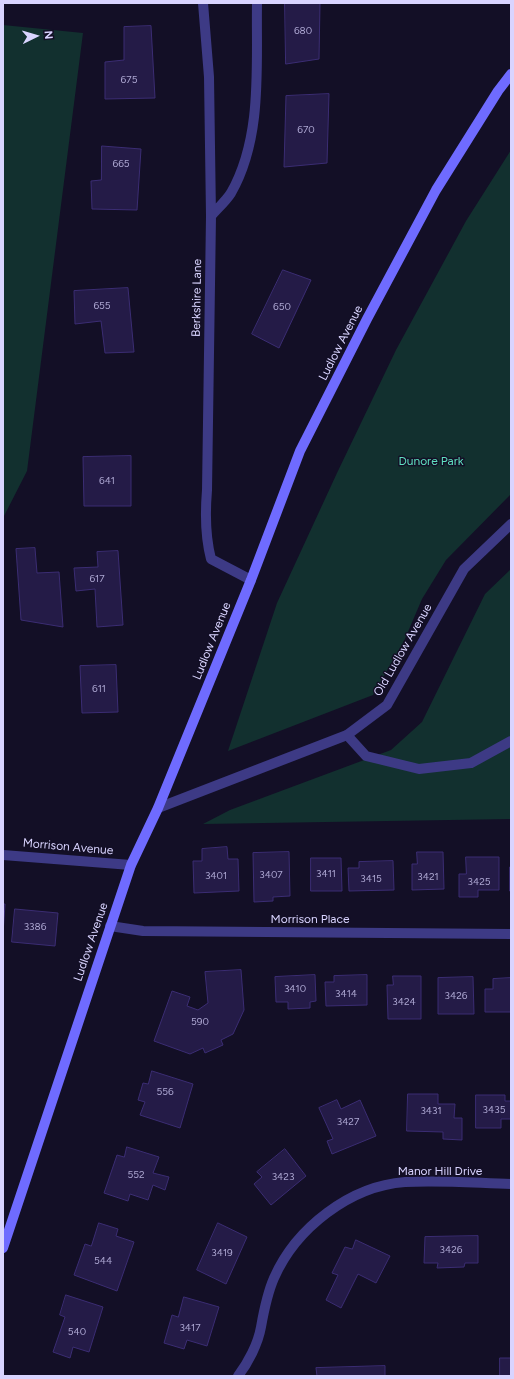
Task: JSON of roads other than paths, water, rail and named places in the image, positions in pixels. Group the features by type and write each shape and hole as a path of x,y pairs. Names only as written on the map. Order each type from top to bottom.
{"main road":[{"name":"Ludlow Avenue","path":"3,1248 131,865 158,808 251,580 300,450 367,319 436,190 498,91 511,74"}],"street":[{"name":"Berkshire Lane","path":"203,3 209,77 211,216 207,490 205,514 207,542 211,559 251,580"},
{"path":"211,216 230,193 246,157 251,134 256,74 257,3"},
{"name":"Old Ludlow Avenue","path":"158,808 347,736 388,705 464,569 511,524"},
{"path":"347,736 366,756 419,769 471,763 511,741"},
{"name":"Morrison Avenue","path":"3,855 131,865"},
{"name":"Morrison Place","path":"110,926 143,930 511,934"},
{"name":"Manor Hill Drive","path":"238,1376 246,1365 261,1329 264,1308 274,1278 290,1250 311,1226 336,1206 364,1192 405,1182 511,1184"}],"park label":[{"name":"Dunore Park","path":"431,461"}]}
